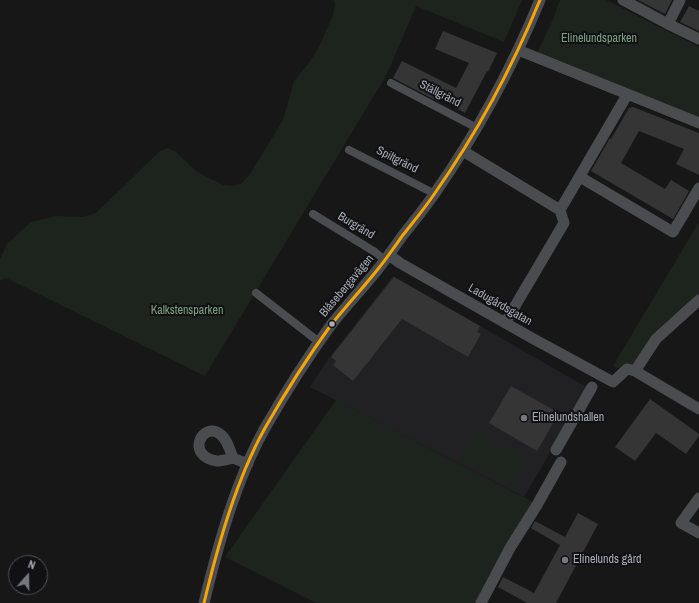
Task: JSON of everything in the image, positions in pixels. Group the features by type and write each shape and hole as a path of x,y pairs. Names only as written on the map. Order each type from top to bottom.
{"street":[{"name":"Blåsebergavägen","path":"204,603 216,554 248,464 264,430 289,386 319,342 435,194 463,151 477,128 518,50 540,0"},
{"path":"623,0 699,39"},
{"path":"668,24 680,0"},
{"path":"518,50 699,124"},
{"name":"Ställgränd","path":"391,83 477,128"},
{"path":"560,210 628,95"},
{"name":"Spiltgränd","path":"349,150 435,194"},
{"path":"463,151 560,210 564,223 505,323"},
{"path":"580,177 674,232 699,188"},
{"name":"Burgränd","path":"313,214 375,252 387,257"},
{"name":"Ladugårdsgatan","path":"387,257 613,382 627,369 635,370"},
{"path":"256,293 319,342"},
{"path":"699,300 656,339 635,370 699,409"},
{"path":"556,450 592,387"},
{"path":"233,458 248,464"},
{"path":"482,603 510,548 537,505 560,462"},
{"path":"699,498 681,523 699,534"}],"shaded area":[{"path":"393,276 588,388 524,497 310,387 328,359"}],"green space":[{"name":"Kalkstensparken","path":"333,0 522,0 504,42 416,6 387,74 205,376 6,278 0,280 0,259 7,244 31,222 57,216 83,217 96,213 160,151 167,148 175,151 197,172 223,185 233,186 241,184 250,174 283,120 294,81 318,49 333,15 335,3"},
{"name":"Elinelundsparken","path":"560,0 606,0 699,47 699,120 536,55"},
{"path":"699,222 699,298 631,374 613,366"},
{"path":"336,400 535,503 478,603 316,603 225,557"},
{"path":"474,432 526,459 512,485 460,459"}],"building":[{"path":"638,0 672,0 665,14"},
{"path":"689,6 699,11 699,31 680,22"},
{"path":"443,31 497,53 465,113 440,99 439,102 393,78 402,61 456,88 469,63 435,49"},
{"path":"633,107 699,133 699,175 676,164 684,149 639,131 621,163 665,189 671,180 689,191 673,219 591,171 629,108"},
{"path":"394,277 480,326 477,332 481,334 468,357 402,319 353,381 333,365 336,361 331,357"},
{"name":"Elinelundshallen","path":"511,386 559,413 537,451 489,423"},
{"path":"650,399 699,434 686,454 656,433 635,461 615,447"},
{"name":"Elinelunds gård","path":"578,513 598,524 556,603 527,603 498,587 503,577 534,593 560,545 531,528 535,521 565,537"}],"transit line":[{"path":"204,603 215,558 229,513 245,469 265,428 313,350 331,325 381,265 427,204 465,147 506,75 540,0"}],"place":[{"name":"Elinelundshallen","path":"524,418"},
{"name":"Elinelunds gård","path":"565,560"}]}
